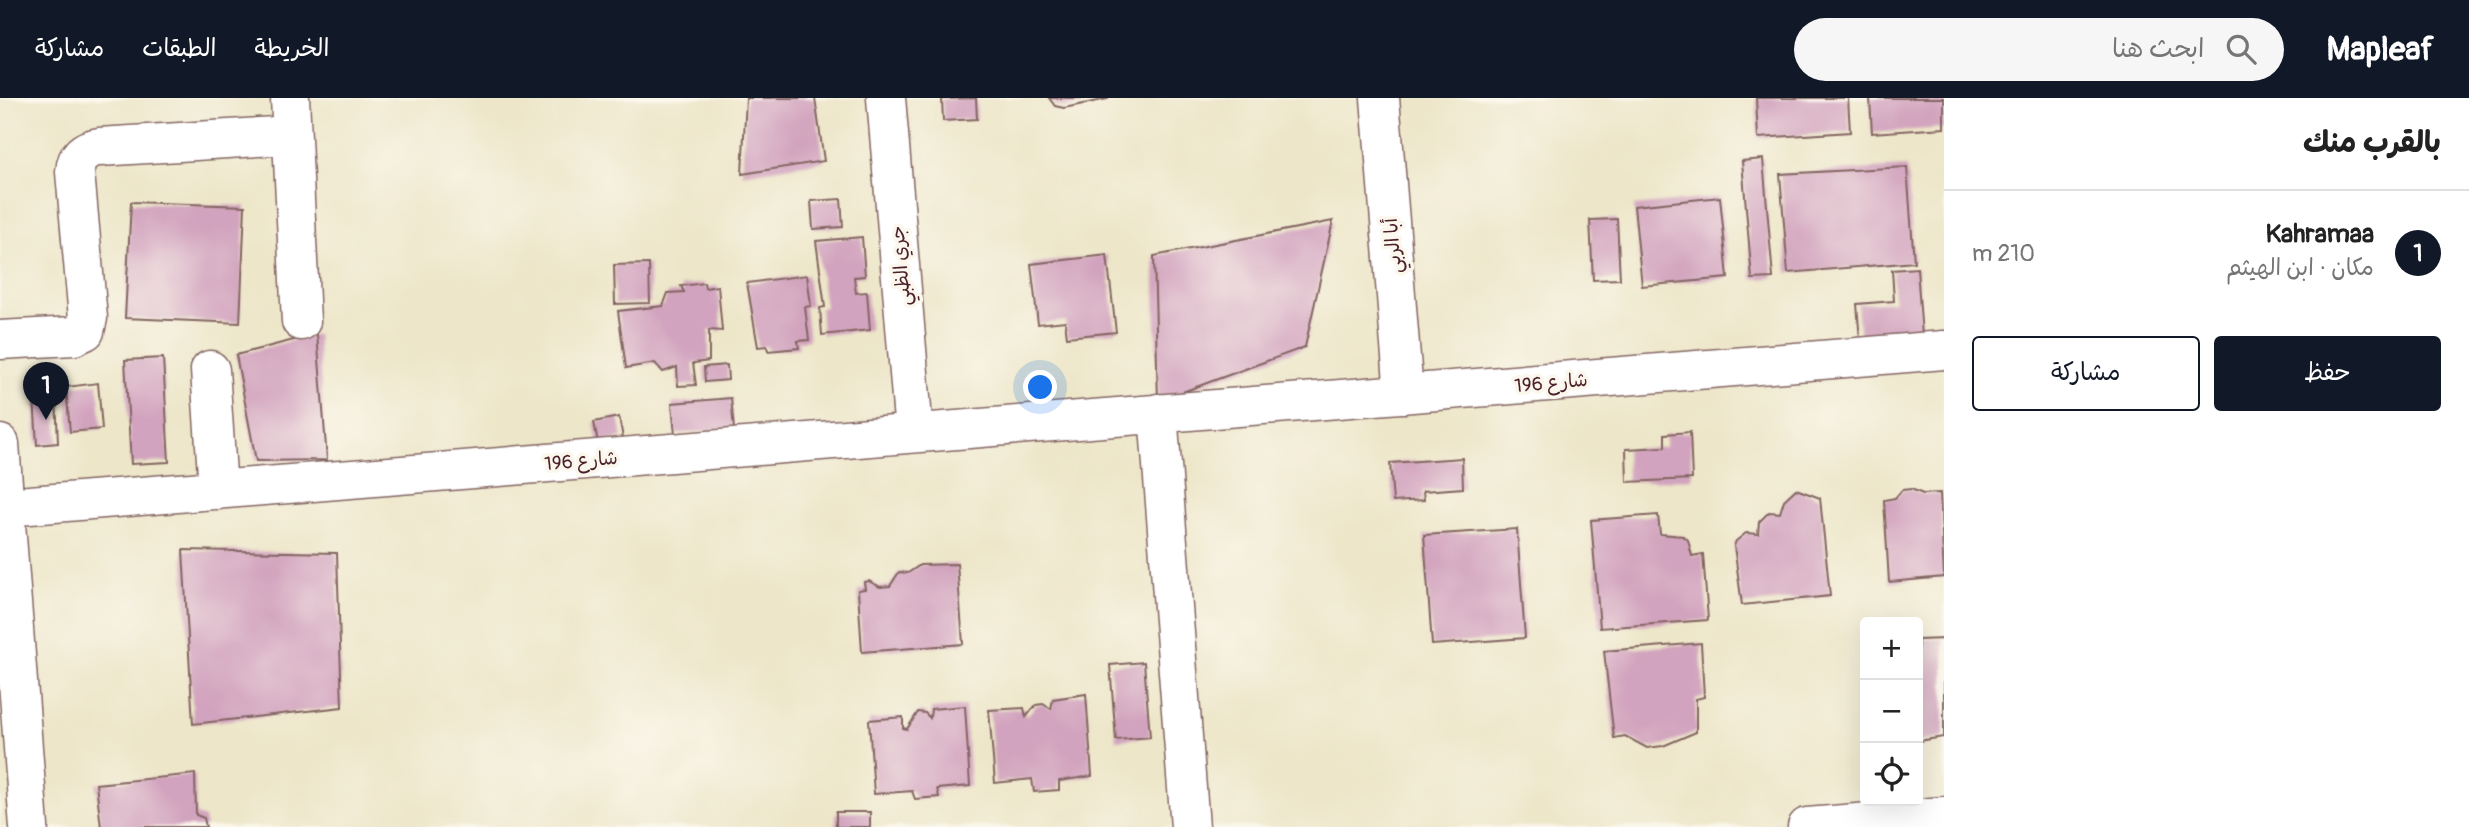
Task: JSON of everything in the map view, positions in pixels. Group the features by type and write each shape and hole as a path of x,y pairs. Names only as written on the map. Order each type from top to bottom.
{"street":[{"path":"290,98 301,321"},
{"name":"جري الظبي","path":"886,98 914,433"},
{"name":"أبا الربي","path":"1380,98 1404,394"},
{"path":"0,340 74,336 85,331 88,318 75,172 78,157 84,151 99,147 292,135"},
{"name":"شارع 196","path":"5,507 1944,350"},
{"path":"211,370 218,489"},
{"path":"1158,414 1190,827"},
{"path":"0,444 29,827"},
{"path":"1823,826 1944,816"}],"building":[{"path":"746,98 815,98 824,161 742,174"},
{"path":"976,98 977,119 943,121 942,99"},
{"path":"1049,98 1108,99 1064,108 1055,106"},
{"path":"1756,98 1848,98 1850,132 1758,138"},
{"path":"1870,98 1944,98 1944,128 1872,133"},
{"path":"1763,159 1773,278 1752,279 1742,161"},
{"path":"1907,167 1914,262 1788,273 1780,174"},
{"path":"1720,197 1728,278 1642,286 1634,206"},
{"path":"841,199 843,227 813,229 811,201"},
{"path":"131,202 245,206 240,323 125,318"},
{"path":"1617,219 1620,279 1593,280 1590,220"},
{"path":"1333,221 1305,347 1158,401 1154,256"},
{"path":"862,237 865,276 854,277 856,293 867,292 870,330 822,335 820,308 825,307 816,241"},
{"path":"1107,255 1116,332 1067,337 1065,321 1038,324 1031,264"},
{"path":"649,264 650,303 615,304 614,265"},
{"path":"1917,268 1922,336 1860,341 1857,304 1894,301 1892,270"},
{"path":"807,275 811,306 805,307 809,340 798,341 799,348 768,351 767,346 758,347 747,283"},
{"path":"704,283 705,288 718,286 722,331 709,330 709,361 693,363 696,385 678,386 677,367 663,372 655,363 626,368 618,311 663,306 668,293 684,292 681,286"},
{"path":"317,334 327,460 256,461 236,355"},
{"path":"163,358 169,462 131,464 125,360"},
{"path":"727,365 728,380 705,382 704,367"},
{"path":"98,383 102,429 70,432 66,387"},
{"path":"56,396 58,443 37,445 34,397"},
{"path":"731,398 734,429 675,434 672,403"},
{"path":"619,417 623,438 598,443 594,422"},
{"path":"1690,432 1692,479 1627,482 1626,449 1665,447 1665,434"},
{"path":"1462,458 1463,488 1423,491 1424,500 1393,502 1390,463"},
{"path":"1796,489 1820,498 1830,596 1742,605 1734,546 1736,541 1746,533 1758,534 1759,522 1769,512 1780,513 1784,500"},
{"path":"1911,489 1923,494 1940,493 1944,577 1889,582 1884,500 1895,498 1902,490"},
{"path":"1658,515 1660,534 1683,536 1688,540 1692,556 1703,554 1708,620 1600,628 1591,520"},
{"path":"1517,529 1525,638 1432,645 1424,535"},
{"path":"183,550 337,553 342,707 193,724"},
{"path":"957,564 963,644 862,652 858,590 865,589 864,582 869,581 880,587 890,586 899,572 908,573 920,565"},
{"path":"1944,639 1944,737 1923,740 1923,680 1923,640"},
{"path":"1701,643 1704,697 1696,699 1696,732 1663,746 1647,748 1625,736 1614,738 1604,651"},
{"path":"1144,662 1150,737 1116,740 1110,665"},
{"path":"1086,694 1092,776 1059,781 1059,790 1034,792 1032,779 995,783 989,710 1024,708 1026,717 1036,705 1043,704 1051,709 1053,699"},
{"path":"965,706 970,786 937,789 939,797 915,799 912,791 874,794 869,720 903,717 903,728 907,729 918,712 925,713 930,718 931,709"},
{"path":"195,774 196,815 204,818 206,827 101,827 96,784"},
{"path":"836,812 870,812 870,827 836,827"}],"place":[{"name":"Kahramaa","path":"46,420"}]}
